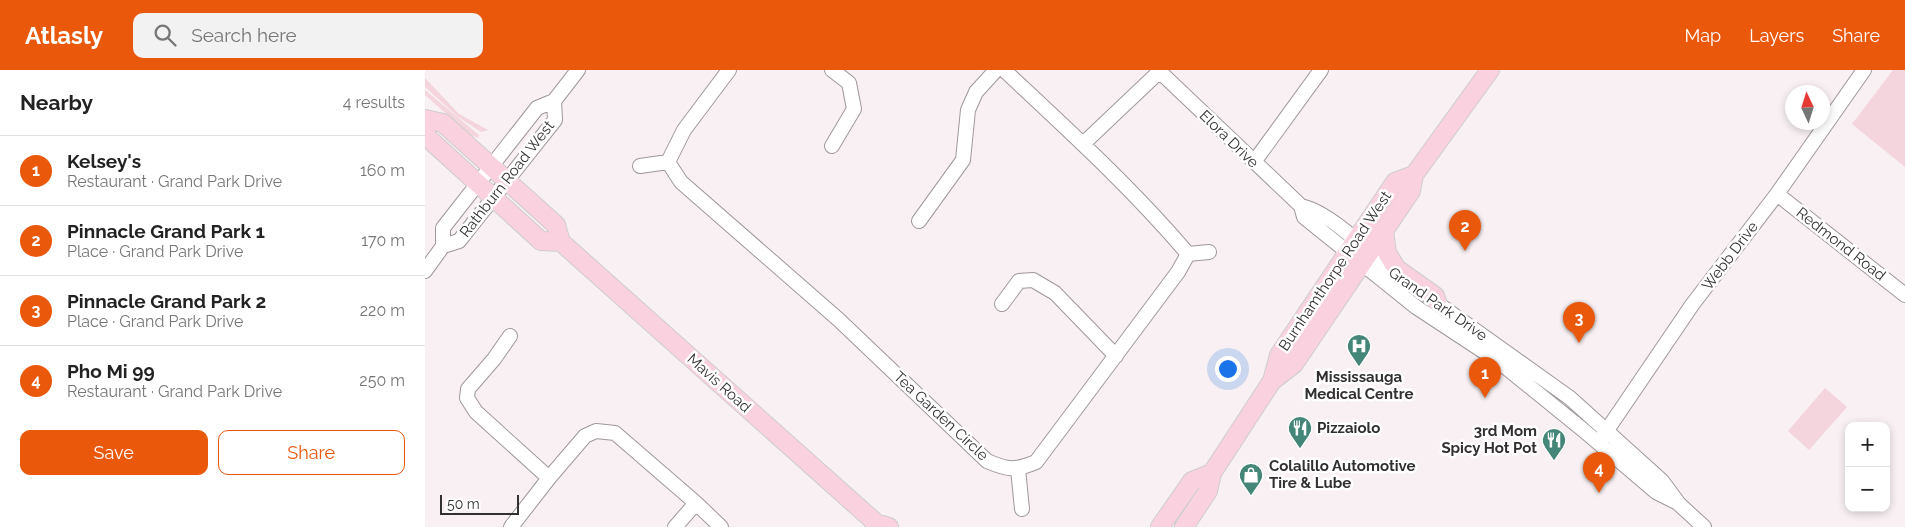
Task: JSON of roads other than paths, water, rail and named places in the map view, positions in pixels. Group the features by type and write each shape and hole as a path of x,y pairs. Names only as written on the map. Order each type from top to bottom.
{"main road":[{"name":"Burnhamthorpe Road West","path":"1272,380 1293,364 1411,191 1415,175 1489,70"},
{"name":"Mavis Road","path":"425,119 443,123 556,225 561,242 881,526"},
{"path":"425,132 429,139 541,241 561,242"},
{"name":"Burnhamthorpe Road West","path":"1184,527 1208,491 1212,473 1272,380 1279,355 1395,182 1415,175"},
{"path":"1384,231 1387,253 1397,269 1435,296 1437,302"},
{"name":"Burnhamthorpe Road West","path":"1160,527 1193,481 1212,473"}],"street":[{"name":"Rathburn Road West","path":"425,271 443,246 443,228 478,182 537,108 554,101 578,70"},
{"path":"640,166 668,162 684,130 729,70"},
{"path":"831,146 854,109 849,83 832,70"},
{"path":"919,221 963,160 969,110 976,92 997,70"},
{"path":"1004,70 1083,144 1188,254"},
{"path":"1083,144 1159,70"},
{"name":"Elora Drive","path":"1159,70 1301,206 1304,217 1351,247"},
{"path":"1253,162 1321,70"},
{"name":"Webb Drive","path":"1598,443 1692,305 1777,194 1864,70"},
{"name":"Rathburn Road West","path":"443,246 459,241 555,120 554,101"},
{"name":"Tea Garden Circle","path":"668,162 681,182 839,320 987,461 1003,468 1018,469"},
{"name":"Redmond Road","path":"1777,194 1905,295"},
{"name":"Grand Park Drive","path":"1351,247 1416,307 1498,361 1656,492 1679,504"},
{"path":"1188,254 1209,252"},
{"path":"1022,509 1018,469 1035,462 1178,272 1188,254"},
{"name":"Grand Park Drive","path":"1365,258 1437,302 1570,398 1662,481 1679,504 1704,527"},
{"path":"1001,304 1019,281 1033,280 1055,293 1116,356"},
{"path":"510,336 494,359 468,389 467,398 476,412 549,478"},
{"path":"511,527 585,436 596,431 615,433 721,527"},
{"path":"675,527 696,503"}],"place":[{"name":"Pinnacle Grand Park 1","path":"1465,251"},
{"name":"Pinnacle Grand Park 2","path":"1579,343"},
{"name":"Mississauga Medical Centre","path":"1359,367"},
{"name":"Kelsey's","path":"1485,398"},
{"name":"Pizzaiolo","path":"1300,449"},
{"name":"3rd Mom Spicy Hot Pot","path":"1554,461"},
{"name":"Pho Mi 99","path":"1599,493"},
{"name":"Colalillo Automotive Tire & Lube","path":"1251,496"}]}
